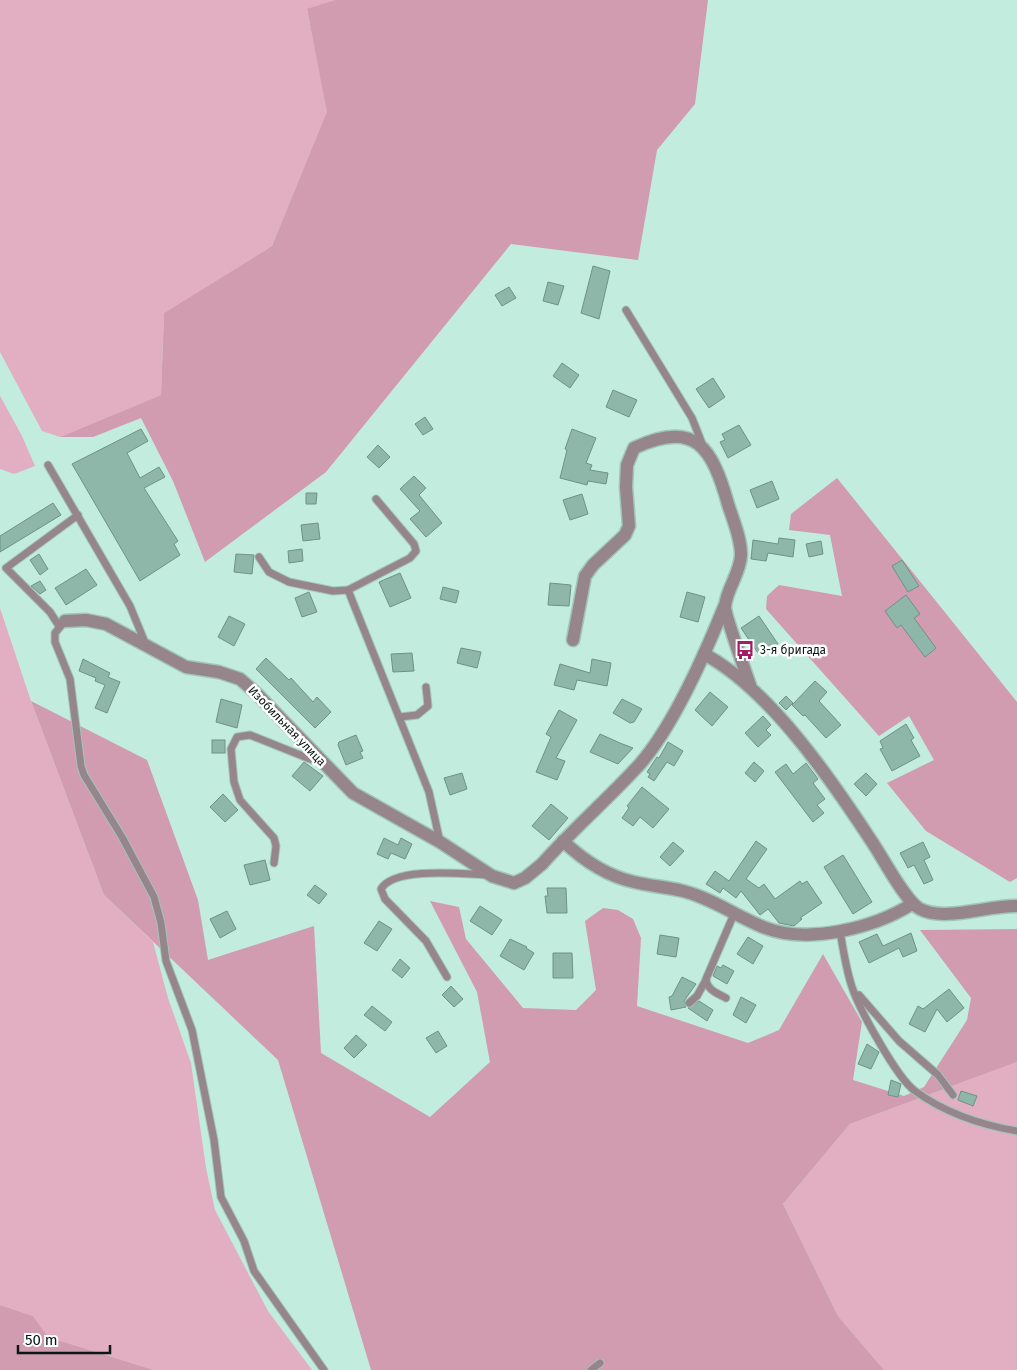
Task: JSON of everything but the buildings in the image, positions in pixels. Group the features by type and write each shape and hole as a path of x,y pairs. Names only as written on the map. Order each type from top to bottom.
{"street":[{"path":"573,640 585,576 592,565 625,535 629,526 626,487 627,465 634,448 668,435 690,438 704,449"},
{"name":"Изобильная улица","path":"62,624 86,620 106,624 132,636 148,648 186,667 219,672 240,679 257,694 353,793 440,842 492,876 514,883 525,878 542,864 640,763 665,728 704,654 738,572 740,544 724,489 715,467 704,449"},
{"path":"724,607 750,685"},
{"path":"704,654 750,685 812,756 912,904 929,913 944,915 974,909 1017,906"},
{"path":"563,841 596,868 632,882 685,891 765,928 783,932 800,934 840,931 879,921 912,904"}],"lane":[{"path":"626,310 692,418 704,449"},
{"path":"48,465 130,606 148,648"},
{"path":"259,557 269,572 289,582 324,590 348,590 410,558 416,551 397,523 376,499"},
{"path":"78,515 6,568 62,624 55,642 70,679 74,698 81,766 84,775 122,837 154,897 161,923 166,961 192,1030 214,1140 221,1197 244,1240 254,1271 324,1370"},
{"path":"348,590 366,638 400,717 428,792 440,842"},
{"path":"400,717 418,715 428,706 426,687"},
{"path":"274,863 276,846 274,838 240,800 236,792 231,749 233,742 236,738 250,735 326,765"},
{"path":"447,977 426,940 384,900 380,889 396,878 415,874 448,873 492,876"},
{"path":"689,1003 697,996 706,979 734,914"},
{"path":"840,931 852,988 888,1057 914,1090 948,1110 994,1128 1017,1131"},
{"path":"706,979 708,987 712,991 726,998"},
{"path":"852,988 899,1041 938,1075 953,1095"},
{"path":"591,1370 600,1363"}],"shaded area":[{"path":"0,0 335,0 307,10 328,112 272,246 164,313 161,395 60,437 42,431 0,352"},
{"path":"335,0 708,0 695,104 657,150 638,260 511,244 326,472 205,562 173,481 141,418 93,437 60,437 161,395 164,313 272,246 327,112 307,9"},
{"path":"0,396 22,436 35,466 14,474 0,469"},
{"path":"837,478 1017,702 1017,878 1010,882 926,831 887,783 934,760 909,716 879,736 766,609 767,596 779,585 842,596 830,535 789,530 791,514"},
{"path":"0,608 31,701 104,895 153,942 168,998 191,1063 206,1168 215,1210 268,1311 312,1370 154,1370 48,1337 33,1316 0,1305"},
{"path":"31,701 147,760 198,900 208,960 314,926 321,1053 430,1117 490,1062 477,992 430,901 459,907 466,939 523,1008 576,1010 596,990 585,921 603,908 618,910 633,919 641,938 637,1006 748,1043 779,1030 823,954 862,1022 853,1080 904,1096 924,1087 967,1020 971,998 920,930 1017,929 1017,1062 850,1124 783,1204 838,1316 884,1370 371,1370 278,1060 104,895"},
{"path":"1017,1062 1017,1370 884,1370 838,1316 783,1204 850,1124"},
{"path":"0,1305 33,1316 48,1337 154,1370 0,1370"}],"place":[{"name":"3-я бригада","path":"745,650"}]}
